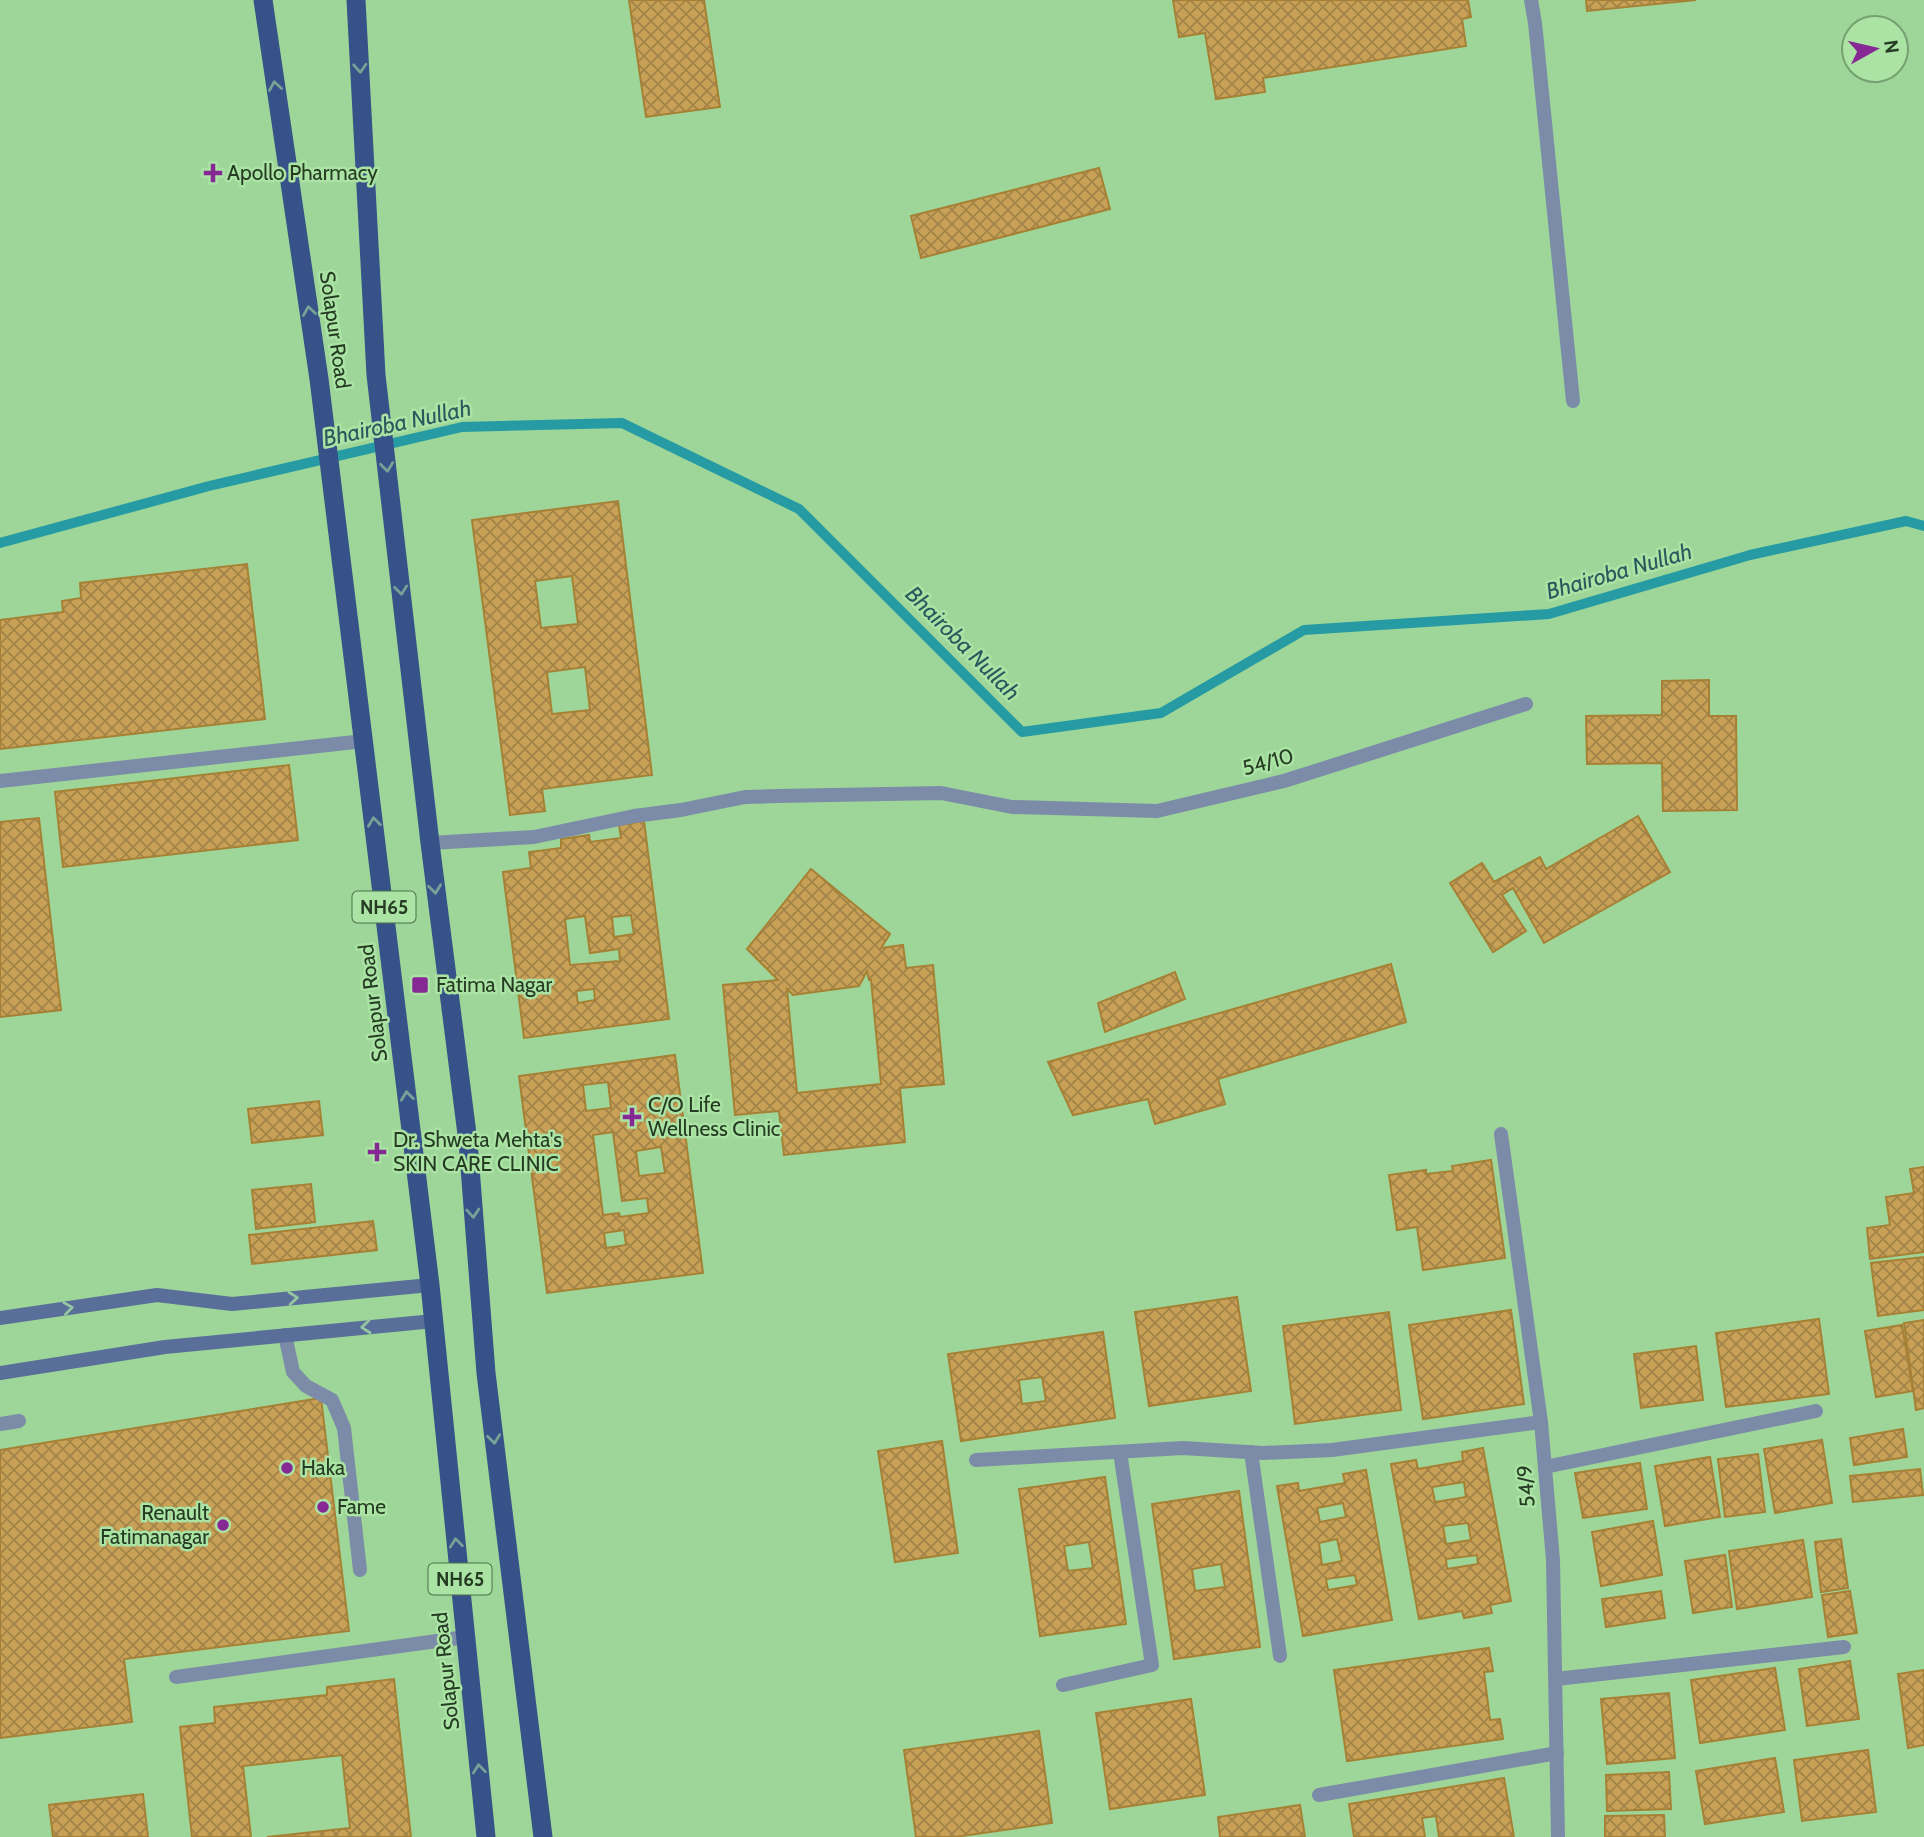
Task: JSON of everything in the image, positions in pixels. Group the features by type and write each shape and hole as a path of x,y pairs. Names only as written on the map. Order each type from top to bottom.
{"highway":[{"name":"Solapur Road","path":"263,0 319,379 364,741 434,1321 486,1837"},
{"name":"Solapur Road","path":"356,0 376,375 429,843 468,1142 486,1373 543,1837"}],"main road":[{"path":"0,1318 158,1295 232,1304 430,1286"},
{"path":"0,1373 165,1347 434,1321"}],"street":[{"path":"1531,0 1573,401"},
{"name":"54/10","path":"429,843 534,837 745,797 941,793 1012,807 1157,810 1284,780 1526,704"},
{"path":"0,781 364,741"},
{"name":"54/9","path":"1501,1135 1541,1422 1553,1560 1558,1837"},
{"path":"285,1335 293,1372 306,1386 332,1399 344,1428 360,1570"},
{"path":"1545,1467 1816,1411"},
{"path":"0,1424 19,1421"},
{"path":"976,1460 1183,1448 1251,1452 1332,1450 1541,1422"},
{"path":"1063,1685 1152,1665 1120,1452"},
{"path":"1251,1452 1280,1656"},
{"path":"176,1677 466,1637"},
{"path":"1556,1679 1844,1647"},
{"path":"1320,1795 1557,1753"}],"building":[{"path":"629,0 704,0 720,107 646,117"},
{"path":"1173,0 1468,0 1471,17 1462,19 1466,46 1263,78 1265,92 1216,99 1205,33 1179,37"},
{"path":"1586,0 1696,0 1587,11"},
{"path":"1099,168 1110,209 921,258 911,216"},
{"path":"618,501 652,775 542,789 545,811 510,815 472,520","holes":["572,576 578,624 541,628 535,581","585,667 590,710 552,714 547,672"]},
{"path":"247,564 265,719 0,749 0,620 63,612 62,601 81,598 80,583"},
{"path":"1709,680 1709,716 1736,716 1737,810 1663,811 1662,763 1587,764 1586,716 1662,715 1662,681"},
{"path":"289,765 298,840 63,867 55,792"},
{"path":"1638,816 1670,872 1544,943 1513,888 1502,895 1526,931 1493,952 1450,883 1482,863 1494,882 1540,857 1546,869"},
{"path":"39,818 61,1010 0,1017 0,822"},
{"path":"644,821 669,1019 524,1038 503,872 531,868 529,852 561,848 561,839 589,835 590,842 621,838 619,825","holes":["631,915 634,934 614,937 612,917","585,916 590,953 619,949 620,961 570,965 565,919","594,989 595,1000 578,1003 576,991"]},
{"path":"811,869 890,934 881,948 903,945 906,968 933,965 944,1084 900,1088 905,1142 784,1155 779,1111 735,1115 723,985 778,980 747,949","holes":["867,971 881,1084 797,1093 787,989 793,995 859,986"]},
{"path":"1391,964 1406,1022 1218,1079 1225,1104 1155,1124 1148,1099 1073,1115 1048,1062"},
{"path":"1175,972 1185,999 1105,1032 1098,1003"},
{"path":"675,1055 703,1273 547,1293 519,1076","holes":["608,1082 611,1108 586,1111 583,1085","613,1132 622,1201 647,1198 649,1213 620,1217 619,1213 603,1215 593,1135","661,1147 665,1173 639,1176 636,1151","624,1230 626,1245 606,1248 604,1233"]},
{"path":"319,1101 323,1135 252,1143 248,1109"},
{"path":"1491,1160 1505,1258 1423,1270 1417,1227 1397,1230 1389,1175 1426,1170 1426,1174 1453,1171 1452,1166"},
{"path":"1924,1167 1924,1252 1870,1259 1867,1228 1890,1225 1886,1197 1914,1193 1910,1169"},
{"path":"311,1184 315,1222 256,1229 252,1190"},
{"path":"373,1221 377,1250 252,1264 249,1235"},
{"path":"1924,1257 1924,1310 1878,1316 1871,1263"},
{"path":"1237,1297 1251,1391 1149,1406 1135,1312"},
{"path":"1511,1310 1524,1404 1423,1419 1409,1325"},
{"path":"1389,1312 1401,1410 1295,1424 1283,1326"},
{"path":"1819,1319 1829,1394 1726,1407 1716,1333"},
{"path":"1924,1320 1924,1408 1916,1410 1904,1323"},
{"path":"1902,1325 1913,1391 1876,1397 1865,1331"},
{"path":"1103,1332 1115,1418 961,1441 948,1354","holes":["1042,1377 1046,1401 1022,1404 1019,1380"]},
{"path":"1696,1346 1703,1400 1641,1408 1634,1354"},
{"path":"321,1398 349,1631 124,1659 132,1722 0,1738 0,1450"},
{"path":"1903,1429 1907,1457 1854,1465 1850,1438"},
{"path":"1822,1440 1832,1503 1775,1513 1764,1449"},
{"path":"942,1441 958,1553 895,1562 878,1451"},
{"path":"1483,1448 1511,1601 1490,1605 1492,1613 1464,1618 1462,1611 1419,1619 1391,1464 1416,1460 1418,1469 1463,1461 1462,1452","holes":["1464,1482 1466,1497 1435,1502 1432,1487","1468,1523 1471,1540 1446,1544 1443,1526","1477,1555 1478,1564 1447,1569 1446,1559"]},
{"path":"1758,1454 1765,1512 1725,1517 1718,1459"},
{"path":"1710,1457 1720,1517 1665,1526 1655,1466"},
{"path":"1640,1463 1647,1509 1583,1518 1575,1473"},
{"path":"1920,1469 1923,1495 1853,1502 1850,1476"},
{"path":"1366,1470 1392,1620 1303,1636 1277,1486 1298,1483 1299,1491 1345,1483 1343,1474","holes":["1343,1503 1346,1517 1320,1522 1317,1508","1337,1539 1342,1561 1322,1565 1319,1543","1355,1575 1357,1585 1328,1590 1326,1579"]},
{"path":"1105,1477 1126,1624 1040,1636 1019,1489","holes":["1089,1542 1093,1568 1068,1571 1064,1546"]},
{"path":"1239,1491 1260,1647 1174,1659 1152,1504","holes":["1221,1564 1225,1587 1195,1591 1192,1569"]},
{"path":"1653,1521 1662,1575 1601,1586 1592,1532"},
{"path":"1841,1539 1848,1588 1821,1592 1815,1542"},
{"path":"1803,1540 1812,1597 1737,1609 1729,1551"},
{"path":"1725,1555 1732,1607 1693,1613 1685,1561"},
{"path":"1661,1591 1665,1618 1606,1627 1602,1599"},
{"path":"1850,1591 1857,1633 1828,1637 1822,1595"},
{"path":"1489,1648 1493,1671 1484,1672 1490,1720 1500,1719 1503,1739 1347,1761 1334,1670"},
{"path":"1850,1661 1859,1719 1807,1726 1799,1669"},
{"path":"1775,1668 1785,1730 1700,1743 1691,1680"},
{"path":"1924,1670 1924,1745 1908,1748 1898,1674"},
{"path":"394,1679 411,1837 267,1837 350,1828 342,1755 243,1766 251,1837 192,1837 180,1727 215,1723 214,1707 327,1695 327,1687"},
{"path":"1669,1693 1675,1758 1607,1764 1601,1699"},
{"path":"1191,1699 1205,1795 1110,1809 1096,1713"},
{"path":"1039,1731 1052,1823 955,1837 916,1837 904,1750"},
{"path":"1868,1750 1876,1812 1802,1821 1794,1760"},
{"path":"1775,1758 1784,1812 1705,1824 1696,1771"},
{"path":"1669,1772 1671,1809 1607,1811 1606,1775"},
{"path":"1504,1778 1514,1837 1439,1837 1436,1816 1422,1818 1425,1837 1354,1837 1349,1804"},
{"path":"143,1794 148,1837 53,1837 49,1805"},
{"path":"1300,1805 1305,1837 1220,1837 1218,1817"},
{"path":"1664,1815 1665,1837 1605,1837 1605,1816"}],"waterway":[{"name":"Bhairoba Nullah","path":"0,543 209,486 462,427 622,423 799,509 1022,732 1161,713 1304,630 1549,614 1750,555 1906,521 1924,526"}],"place":[{"name":"Apollo Pharmacy","path":"213,173"},
{"name":"Fatima Nagar","path":"420,985"},
{"name":"C/O Life Wellness Clinic","path":"632,1117"},
{"name":"Dr. Shweta Mehta's SKIN CARE CLINIC","path":"377,1152"},
{"name":"Haka","path":"287,1468"},
{"name":"Fame","path":"323,1507"},
{"name":"Renault Fatimanagar","path":"223,1525"}]}
